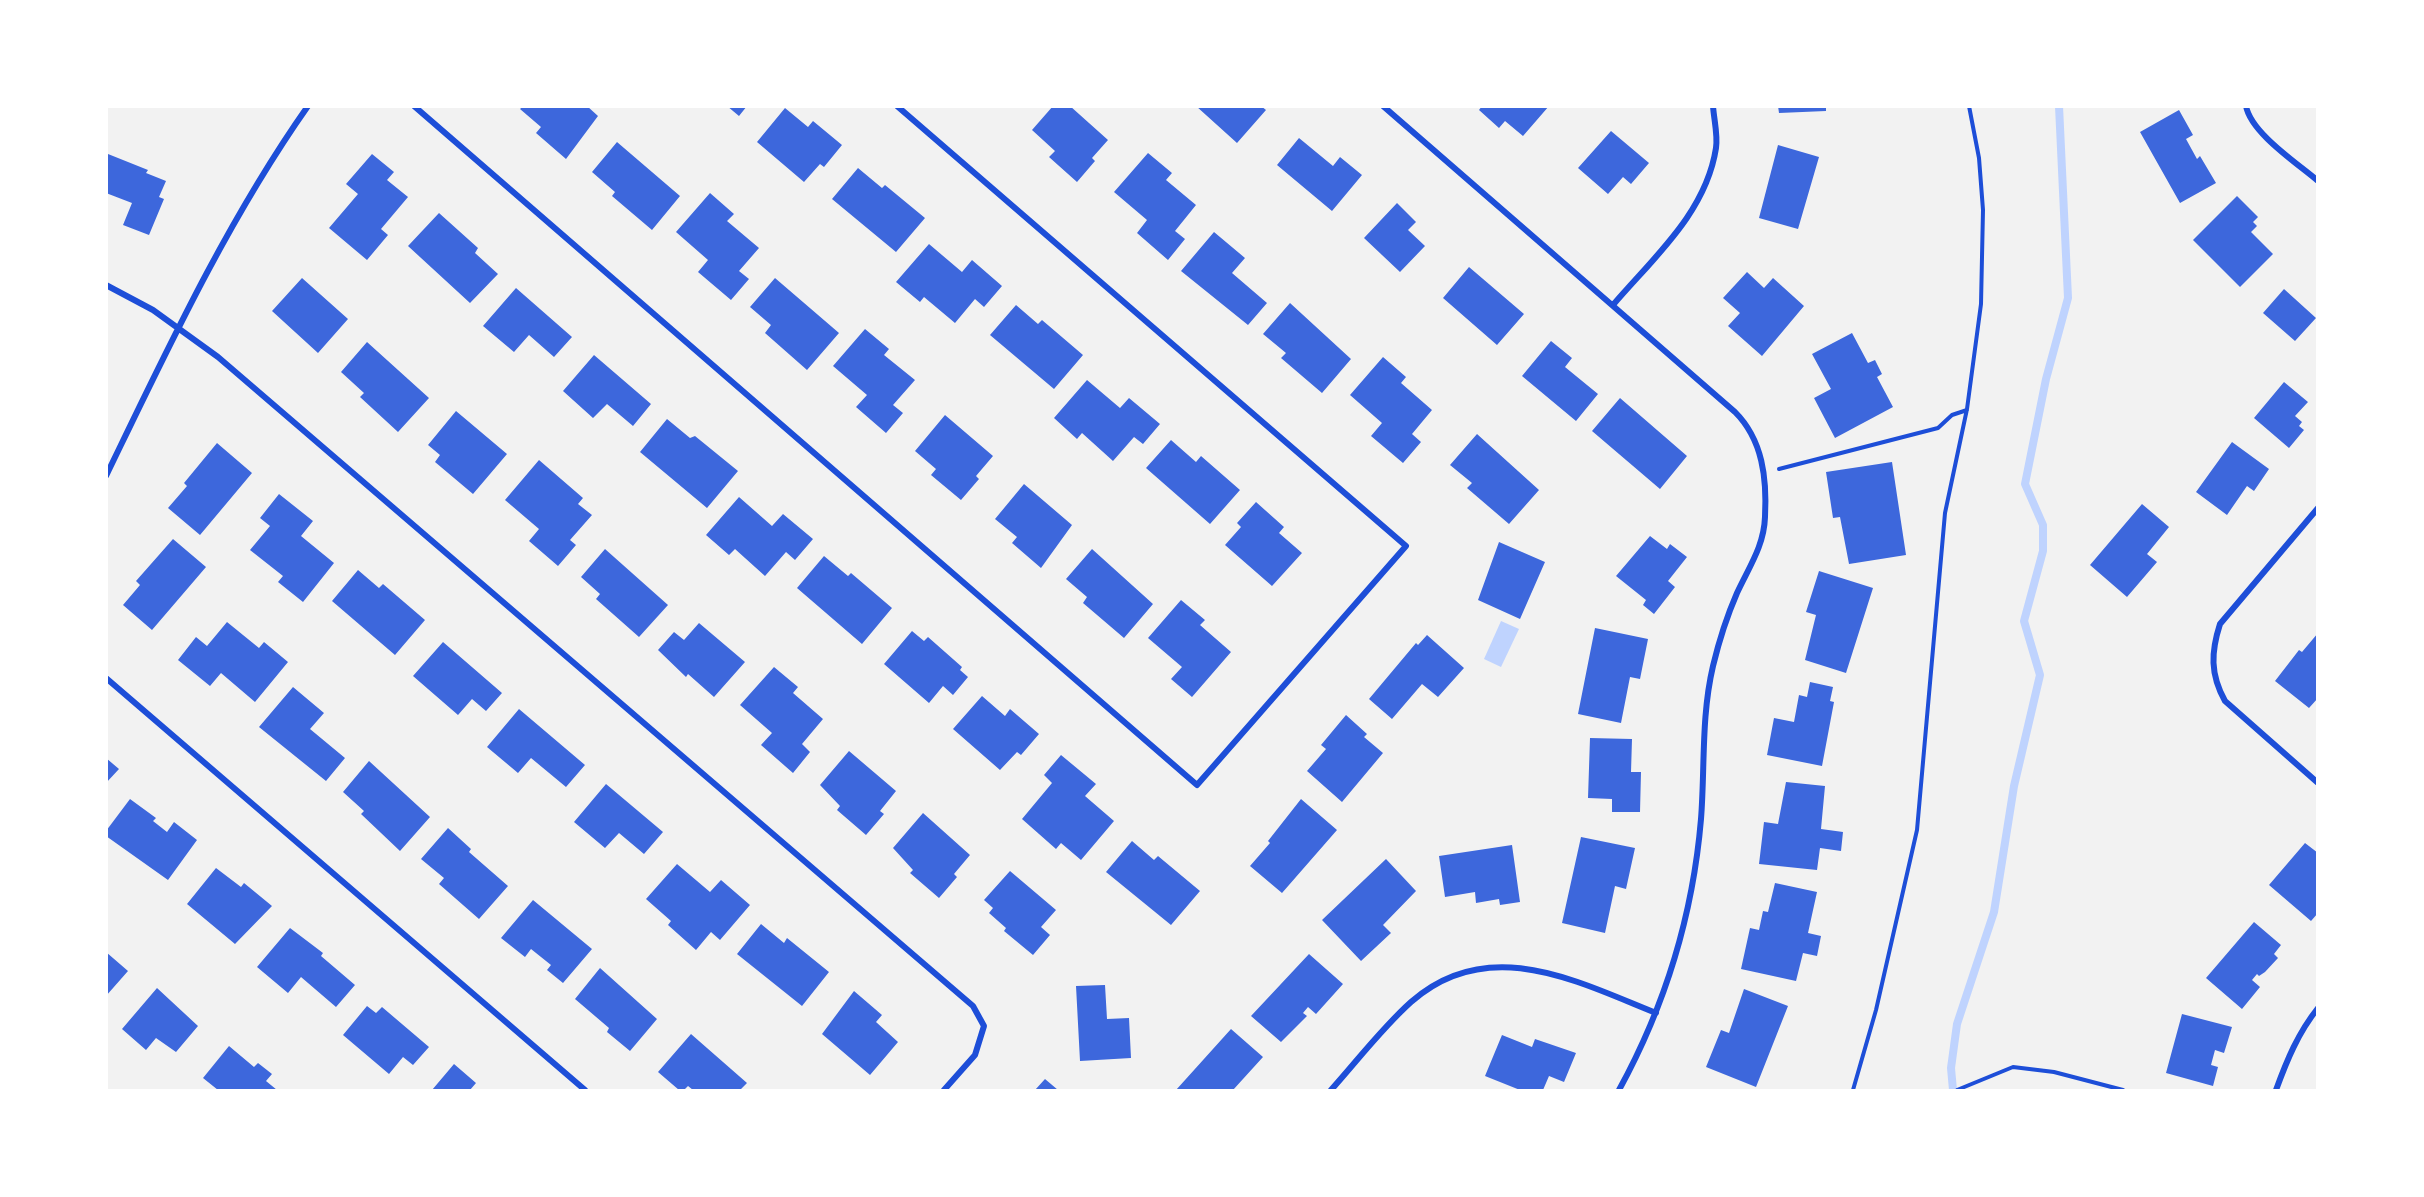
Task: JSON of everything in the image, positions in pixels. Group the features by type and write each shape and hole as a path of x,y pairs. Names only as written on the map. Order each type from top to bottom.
{"street":[{"path":"106,476 178,327 241,214 308,106"},
{"path":"414,106 1197,785 1406,546 897,106"},
{"path":"1383,106 1735,412 1753,433 1763,473 1766,520 1762,539 1722,633 1708,689 1698,854 1685,922 1656,1012 1619,1090"},
{"path":"1612,305 1687,220 1710,177 1716,146 1713,106"},
{"path":"2246,106 2253,124 2318,181"},
{"path":"106,285 178,327 236,373 973,1006 984,1026 980,1046 944,1090"},
{"path":"2318,508 2220,624 2213,646 2212,669 2225,701 2318,783"},
{"path":"106,678 585,1090"},
{"path":"1331,1090 1413,1000 1448,979 1468,972 1511,966 1532,968 1553,973 1656,1012"},
{"path":"2276,1090 2288,1056 2305,1024 2318,1008"}],"path":[{"path":"1853,1090 1876,1010 1917,830 1945,513 1967,410 1981,304 1983,210 1979,158 1969,106"},
{"path":"1763,473 1938,428 1952,415 1967,410"},
{"path":"1957,1090 2013,1067 2054,1072 2123,1090"}],"water":[{"path":"1501,621 1519,629 1501,667 1484,659"}],"building":[{"path":"523,106 587,106 598,116 566,159 536,133 541,127 520,109"},
{"path":"727,106 747,106 739,116"},
{"path":"1053,106 1070,106 1108,140 1092,158 1095,161 1077,182 1049,157 1055,151 1032,130"},
{"path":"1196,106 1261,106 1266,110 1237,143"},
{"path":"1482,106 1549,106 1523,136 1505,121 1499,128 1479,110"},
{"path":"1778,106 1826,106 1826,111 1779,113"},
{"path":"785,108 808,127 813,121 842,145 824,167 820,164 804,182 757,142"},
{"path":"2179,110 2193,135 2186,139 2197,159 2200,156 2216,183 2180,203 2140,132"},
{"path":"1611,131 1649,163 1631,184 1623,177 1608,194 1578,168"},
{"path":"1299,138 1333,166 1340,157 1362,175 1332,211 1277,165"},
{"path":"617,142 680,196 652,230 612,196 615,192 592,172"},
{"path":"1778,145 1819,157 1798,229 1759,218"},
{"path":"1148,153 1172,173 1166,180 1196,205 1175,231 1185,239 1168,260 1137,233 1147,220 1114,192"},
{"path":"108,154 148,170 146,173 166,181 159,197 164,199 149,235 123,225 132,203 106,193"},
{"path":"372,154 394,172 387,180 408,197 381,229 388,235 367,260 329,228 358,194 346,184"},
{"path":"858,168 882,188 885,185 925,218 896,252 832,199"},
{"path":"710,193 734,214 727,221 759,248 739,271 749,279 731,300 698,272 708,260 676,232"},
{"path":"2237,196 2258,217 2253,222 2257,226 2251,232 2273,254 2240,287 2193,240"},
{"path":"1397,203 1416,222 1408,230 1425,246 1400,272 1364,238"},
{"path":"439,213 478,248 475,253 498,274 470,303 408,246"},
{"path":"1214,232 1245,258 1232,273 1267,303 1248,325 1181,271"},
{"path":"929,244 962,272 972,260 1002,286 984,307 975,299 955,323 924,297 920,302 896,282"},
{"path":"1469,267 1524,314 1497,345 1443,298"},
{"path":"1747,272 1764,288 1773,278 1804,306 1762,356 1728,326 1740,313 1723,298"},
{"path":"302,278 348,319 318,353 272,311"},
{"path":"775,278 839,333 807,370 765,333 771,325 750,307"},
{"path":"516,288 572,337 554,357 529,335 514,352 483,326"},
{"path":"2284,289 2316,318 2295,341 2263,313"},
{"path":"1290,303 1351,359 1322,393 1281,358 1286,353 1263,334"},
{"path":"1016,305 1038,324 1042,320 1083,355 1054,389 990,335"},
{"path":"865,329 889,349 884,355 915,380 893,405 903,413 886,433 856,407 867,395 833,366"},
{"path":"1852,333 1868,363 1875,360 1882,374 1877,377 1893,407 1835,438 1814,398 1831,389 1812,354"},
{"path":"1551,341 1572,358 1565,367 1598,394 1576,421 1522,376"},
{"path":"367,342 429,398 398,432 360,397 364,393 341,372"},
{"path":"594,355 651,404 633,426 607,404 593,418 563,391"},
{"path":"1383,357 1406,377 1401,383 1432,410 1412,434 1421,442 1403,463 1371,436 1382,423 1350,395"},
{"path":"1087,380 1120,408 1129,398 1160,424 1143,444 1134,437 1113,461 1082,433 1077,439 1054,418"},
{"path":"2284,382 2308,402 2295,416 2302,422 2299,426 2304,430 2289,448 2254,418"},
{"path":"1620,398 1687,456 1660,489 1592,431"},
{"path":"456,411 507,454 473,494 435,462 440,455 428,445"},
{"path":"945,415 993,456 976,476 979,479 961,500 931,475 936,469 915,451"},
{"path":"667,419 690,438 695,436 738,471 707,508 640,452"},
{"path":"1477,434 1539,490 1509,524 1467,488 1472,483 1450,465"},
{"path":"1171,440 1196,462 1201,456 1240,490 1210,524 1146,468"},
{"path":"2232,442 2269,469 2254,491 2247,486 2227,515 2196,492"},
{"path":"217,443 252,473 200,535 168,508 187,486 184,483"},
{"path":"539,460 583,498 578,504 592,515 570,540 576,545 558,566 529,541 539,529 505,500"},
{"path":"1892,462 1906,555 1849,564 1840,517 1833,518 1826,472"},
{"path":"1024,484 1072,525 1041,568 1012,543 1017,537 995,519"},
{"path":"279,494 313,521 301,536 334,563 303,602 278,582 283,576 250,550 270,526 260,518"},
{"path":"739,497 772,526 783,514 813,539 795,560 786,552 765,576 735,549 729,555 706,535"},
{"path":"1256,502 1284,527 1279,533 1302,553 1272,586 1225,545 1241,527 1237,523"},
{"path":"2142,504 2169,527 2147,554 2157,562 2127,597 2090,565"},
{"path":"1650,536 1667,549 1670,544 1687,557 1668,581 1675,587 1654,614 1643,605 1646,600 1616,576"},
{"path":"173,539 206,567 152,630 123,605 140,585 136,581"},
{"path":"1499,542 1545,562 1520,619 1478,600"},
{"path":"605,549 668,605 639,637 596,599 600,594 581,577"},
{"path":"1092,549 1153,604 1124,638 1083,603 1087,597 1066,579"},
{"path":"824,556 848,576 851,573 892,608 862,644 797,588"},
{"path":"358,570 379,588 383,584 425,620 395,655 332,601"},
{"path":"1819,571 1873,588 1846,673 1805,660 1816,615 1806,612"},
{"path":"1181,600 1205,620 1200,625 1231,652 1192,697 1171,679 1182,667 1148,638"},
{"path":"227,622 259,648 264,642 288,662 255,702 221,673 210,686 178,660 196,637 207,646"},
{"path":"699,623 745,662 714,697 688,674 686,677 658,650 674,632 684,640"},
{"path":"1595,628 1648,639 1640,679 1630,677 1621,723 1578,714"},
{"path":"912,631 924,641 928,637 962,667 960,670 968,677 953,695 943,686 929,703 884,664"},
{"path":"2318,633 2318,698 2309,708 2275,681 2299,650 2302,652"},
{"path":"1427,635 1464,668 1438,697 1422,684 1392,719 1369,699 1416,643 1418,645"},
{"path":"443,642 502,693 486,711 472,699 458,715 413,676"},
{"path":"774,667 798,687 793,693 823,719 802,744 810,752 793,773 761,745 772,733 740,705"},
{"path":"1810,682 1833,687 1830,701 1834,702 1822,766 1767,755 1774,718 1794,722 1799,695 1807,697"},
{"path":"293,687 324,713 310,729 345,758 326,781 259,727"},
{"path":"982,696 1005,716 1010,709 1039,734 1021,755 1017,752 1000,770 953,729"},
{"path":"519,709 585,765 566,787 531,758 518,773 487,747"},
{"path":"1346,715 1367,734 1364,737 1383,753 1342,802 1307,771 1326,749 1321,745"},
{"path":"1590,738 1632,739 1631,772 1641,772 1640,812 1612,812 1612,799 1588,798"},
{"path":"849,751 896,791 880,811 884,814 866,835 837,810 840,806 820,785"},
{"path":"1061,755 1096,784 1085,796 1114,821 1081,860 1061,843 1056,849 1022,819 1052,783 1044,775"},
{"path":"106,758 119,769 106,783"},
{"path":"369,761 430,817 400,851 361,814 364,811 343,792"},
{"path":"1786,782 1825,786 1821,829 1843,832 1841,851 1820,848 1817,870 1759,864 1764,822 1778,824"},
{"path":"606,784 663,832 644,854 619,833 605,848 574,822"},
{"path":"130,799 156,818 153,821 167,832 174,822 197,840 168,880 106,836 106,831"},
{"path":"1301,799 1337,830 1282,893 1250,866 1270,843 1268,841"},
{"path":"923,813 970,855 954,874 957,877 939,898 910,873 913,870 893,848"},
{"path":"448,828 471,849 469,852 508,886 479,919 439,884 444,878 421,859"},
{"path":"1581,837 1635,848 1626,889 1615,886 1605,933 1562,923"},
{"path":"1132,841 1154,860 1158,856 1200,891 1171,925 1106,872"},
{"path":"2305,843 2318,853 2318,913 2311,921 2269,885"},
{"path":"1512,845 1520,902 1500,905 1499,899 1476,903 1475,892 1445,897 1439,856"},
{"path":"1386,859 1416,891 1383,925 1391,933 1361,961 1322,920"},
{"path":"677,864 710,892 721,880 750,905 720,940 711,932 696,950 668,925 671,921 646,899"},
{"path":"216,868 241,887 244,883 272,906 235,944 187,904"},
{"path":"1010,871 1056,910 1041,927 1050,935 1033,955 1004,931 1006,928 989,913 993,908 984,900"},
{"path":"1775,883 1817,892 1808,933 1821,936 1817,956 1803,953 1796,981 1741,969 1750,928 1759,930 1763,911 1768,912"},
{"path":"533,900 592,949 563,983 547,970 551,965 531,949 525,957 501,938"},
{"path":"2254,922 2281,945 2274,954 2278,958 2265,972 2259,976 2257,974 2252,980 2260,987 2242,1009 2206,978"},
{"path":"761,924 784,943 787,938 829,972 802,1006 737,954"},
{"path":"290,928 323,953 321,956 355,985 336,1007 301,977 288,993 257,967"},
{"path":"106,952 128,971 106,996"},
{"path":"1309,954 1343,984 1316,1014 1308,1007 1303,1013 1307,1016 1281,1042 1251,1016"},
{"path":"600,968 657,1019 630,1051 607,1032 609,1028 575,999"},
{"path":"1105,985 1107,1019 1129,1018 1131,1058 1080,1061 1076,986"},
{"path":"157,988 198,1026 176,1052 156,1038 146,1050 122,1029"},
{"path":"1744,989 1788,1006 1756,1087 1706,1067 1721,1030 1729,1033"},
{"path":"854,991 882,1015 876,1022 898,1042 870,1075 822,1034"},
{"path":"367,1006 376,1013 382,1007 429,1047 413,1065 403,1057 389,1074 343,1035"},
{"path":"2182,1014 2232,1027 2224,1053 2215,1050 2211,1065 2218,1067 2213,1086 2166,1073"},
{"path":"1231,1029 1263,1057 1233,1090 1176,1090"},
{"path":"691,1034 747,1083 740,1090 693,1090 688,1086 684,1090 679,1090 658,1072"},
{"path":"1502,1035 1532,1047 1535,1039 1576,1053 1564,1082 1549,1076 1543,1090 1520,1090 1485,1076"},
{"path":"229,1046 254,1067 258,1063 272,1074 266,1081 277,1090 218,1090 203,1078"},
{"path":"454,1064 476,1083 470,1090 432,1090"},
{"path":"1045,1079 1058,1090 1035,1090"}],"waterway":[{"path":"1953,1090 1951,1068 1957,1024 1994,912 2014,786 2040,675 2024,621 2043,551 2043,525 2025,484 2046,379 2068,298 2059,106"}]}
